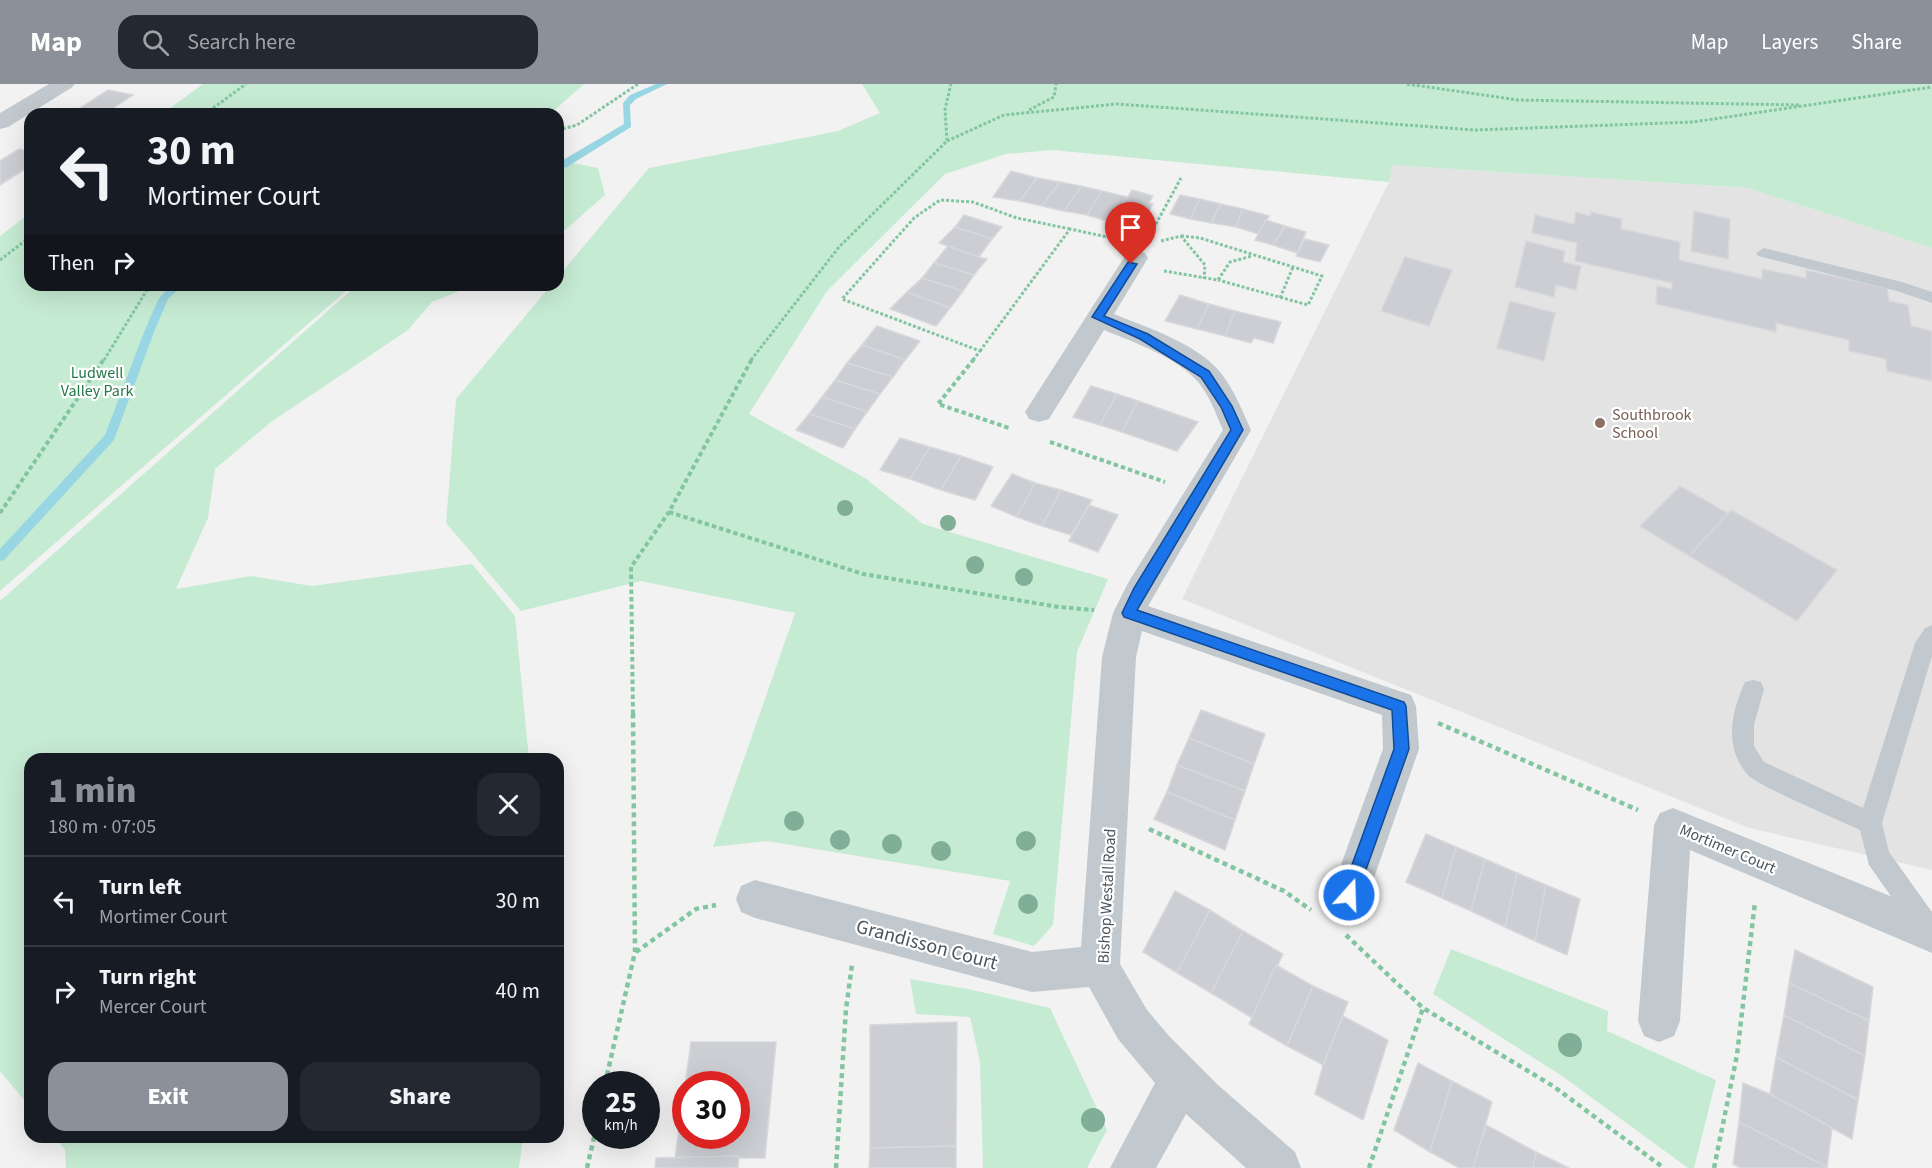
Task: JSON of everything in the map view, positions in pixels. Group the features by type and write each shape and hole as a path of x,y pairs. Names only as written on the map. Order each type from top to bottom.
{"street":[{"path":"1,121 64,84"},
{"path":"1039,412 1137,256"},
{"name":"Bishop Westall Road","path":"1098,317 1144,336 1205,374 1226,406 1237,430 1134,603 1119,657 1100,966 1112,996 1139,1034 1182,1078 1279,1168"},
{"path":"1134,603 1399,706 1401,749 1349,895"},
{"name":"Mortimer Court","path":"1659,1021 1673,825 1932,933"},
{"name":"Grandisson Court","path":"755,899 1032,972 1100,966"},
{"path":"1132,1168 1182,1078"}],"lane":[{"path":"1764,254 1902,287 1932,298"},
{"path":"1932,634 1926,643 1906,700 1870,823 1878,857 1932,933"},
{"path":"1753,689 1743,725 1743,748 1756,769 1870,823"}],"path":[{"path":"213,108 246,84"},
{"path":"564,128 585,120 612,104 625,91 638,84"},
{"path":"948,141 945,109 951,84"},
{"path":"1026,111 1054,97 1056,84"},
{"path":"1407,84 1518,100 1811,105"},
{"path":"609,1071 636,952 632,567 669,512 748,364 839,248 948,141 1005,115 1026,111 1139,105 1475,130 1693,122 1932,87"},
{"path":"1137,256 1181,178"},
{"path":"980,351 842,299 906,226 940,200 973,202 1017,218 1070,229 1137,256 1204,279 1218,280 1308,305 1322,276 1200,238 1181,236 1137,256"},
{"path":"1017,431 938,404 1070,229"},
{"path":"1181,236 1205,265 1204,279"},
{"path":"0,260 24,242"},
{"path":"1218,280 1222,268 1230,260 1255,255"},
{"path":"1280,298 1293,267"},
{"path":"0,513 81,397 146,291"},
{"path":"1040,438 1162,481 1198,497"},
{"path":"669,512 863,574 1059,607 1134,603"},
{"path":"1399,706 1673,825"},
{"path":"1110,812 1284,891 1312,910"},
{"path":"1714,1168 1737,1054 1761,862"},
{"path":"636,952 696,909 755,899"},
{"path":"836,1168 846,1008 858,925"},
{"path":"1341,930 1423,1008 1553,1086 1664,1168"},
{"path":"1369,1168 1423,1008"},
{"path":"587,1168 591,1149"}],"shaded area":[{"name":"Southbrook School","path":"1392,165 1748,188 1932,248 1932,870 1749,828 1182,599 1389,182"}],"green space":[{"path":"203,84 584,84 557,108 170,108"},
{"path":"862,84 1932,84 1932,248 1748,188 1392,165 1389,182 1052,150 1006,154 945,174 827,291 749,414 865,478 923,524 1108,579 1077,652 1053,925 1034,946 993,934 1010,881 766,841 713,847 795,613 641,581 521,611 446,523 456,399 546,291 564,291 564,270 649,168 838,131 880,113"},
{"path":"564,161 598,168 605,195 564,231"},
{"name":"Ludwell Valley Park","path":"24,218 24,291 346,291 0,591 0,236"},
{"path":"350,291 459,291 432,302 408,330 271,422 215,469 208,518 176,589 251,576 312,586 472,564 515,616 528,753 24,753 24,1100 0,1071 0,601"},
{"path":"1451,949 1608,1011 1607,1031 1716,1080 1694,1168 1688,1168 1562,1076 1433,994"},
{"path":"910,979 968,989 1050,1008 1107,1130 1087,1168 983,1168 980,1062 970,1017 916,1014"},
{"path":"59,1143 522,1143 519,1168 66,1168 65,1150"}],"building":[{"path":"108,90 133,95 113,108 80,108"},
{"path":"19,149 24,150 24,170 0,185 0,161"},
{"path":"1011,171 1037,178 1020,201 993,197"},
{"path":"1037,178 1060,182 1042,206 1020,201"},
{"path":"1060,182 1081,186 1064,211 1042,206"},
{"path":"1081,186 1102,191 1087,215 1064,211"},
{"path":"1132,190 1153,196 1149,203 1153,204 1142,222 1116,215"},
{"path":"1102,191 1127,197 1110,222 1087,215"},
{"path":"1180,195 1200,199 1190,219 1170,214"},
{"path":"1200,199 1221,204 1211,223 1190,219"},
{"path":"1221,204 1243,209 1236,227 1211,223"},
{"path":"1243,209 1269,216 1259,234 1236,227"},
{"path":"1694,211 1730,219 1728,259 1691,251"},
{"path":"1576,212 1590,216 1591,212 1622,219 1621,229 1680,242 1679,260 1762,279 1762,269 1806,278 1806,270 1887,288 1889,301 1908,305 1911,326 1932,331 1932,381 1887,371 1886,359 1849,351 1849,340 1776,323 1776,332 1656,304 1657,286 1672,289 1672,283 1575,261 1577,243 1532,233 1535,215 1574,224"},
{"path":"964,215 1002,227 992,239 955,227"},
{"path":"1266,220 1285,226 1273,245 1255,240"},
{"path":"1285,226 1306,232 1297,253 1273,245"},
{"path":"955,227 992,239 979,257 939,243"},
{"path":"1305,239 1329,245 1320,262 1296,256"},
{"path":"1526,241 1565,251 1563,262 1581,266 1576,290 1556,285 1554,297 1515,287"},
{"path":"948,246 987,259 974,275 934,263"},
{"path":"1405,257 1452,270 1429,326 1381,311"},
{"path":"934,263 974,275 963,291 922,278"},
{"path":"922,278 963,291 950,308 907,292"},
{"path":"907,292 950,308 936,326 890,309"},
{"path":"1180,295 1209,304 1197,329 1165,321"},
{"path":"1510,301 1555,313 1544,361 1497,348"},
{"path":"1209,304 1235,311 1225,336 1197,329"},
{"path":"1235,311 1281,322 1273,343 1254,338 1251,343 1225,336"},
{"path":"877,326 920,341 905,360 862,345"},
{"path":"862,345 905,360 893,377 847,363"},
{"path":"847,363 893,377 880,394 835,380"},
{"path":"835,380 880,394 867,412 822,397"},
{"path":"1091,386 1117,394 1100,425 1073,417"},
{"path":"1117,394 1138,401 1122,432 1100,425"},
{"path":"822,397 867,412 855,429 809,414"},
{"path":"1138,401 1198,422 1177,451 1122,432"},
{"path":"809,414 855,429 843,448 796,430"},
{"path":"900,438 930,447 910,479 880,470"},
{"path":"930,447 961,456 941,490 910,479"},
{"path":"961,456 993,467 975,500 941,490"},
{"path":"1012,474 1035,483 1017,517 991,506"},
{"path":"1035,483 1061,490 1042,526 1017,517"},
{"path":"1680,486 1729,514 1689,556 1640,526"},
{"path":"1061,490 1092,500 1071,535 1042,526"},
{"path":"1089,505 1118,515 1098,552 1069,541"},
{"path":"1731,510 1837,570 1797,621 1689,556"},
{"path":"1201,710 1265,734 1254,764 1189,738"},
{"path":"1189,738 1254,764 1245,791 1177,765"},
{"path":"1177,765 1245,791 1235,820 1167,792"},
{"path":"1167,792 1235,820 1225,850 1154,819"},
{"path":"1426,834 1456,847 1442,898 1406,882"},
{"path":"1456,847 1485,859 1471,911 1442,898"},
{"path":"1485,859 1517,873 1505,927 1471,911"},
{"path":"1517,873 1546,885 1535,941 1505,927"},
{"path":"1546,885 1580,899 1567,955 1535,941"},
{"path":"1175,891 1210,910 1177,973 1143,952"},
{"path":"1210,910 1243,931 1211,993 1177,973"},
{"path":"1243,931 1283,954 1252,1018 1211,993"},
{"path":"1795,950 1873,987 1869,1021 1789,983"},
{"path":"1276,965 1313,986 1287,1046 1249,1024"},
{"path":"1789,983 1869,1021 1865,1056 1784,1015"},
{"path":"1313,986 1348,1002 1323,1065 1287,1046"},
{"path":"1784,1015 1865,1056 1858,1100 1776,1057"},
{"path":"1343,1016 1388,1040 1363,1120 1315,1094 1323,1065"},
{"path":"957,1022 956,1146 870,1148 870,1025"},
{"path":"691,1042 776,1042 765,1158 675,1158 676,1149 750,1149 750,1071 687,1071"},
{"path":"1776,1057 1858,1100 1852,1139 1770,1094"},
{"path":"1418,1063 1452,1081 1430,1152 1394,1130"},
{"path":"1452,1081 1492,1102 1473,1168 1459,1168 1430,1152"},
{"path":"1743,1083 1770,1094 1832,1128 1827,1167 1739,1122"},
{"path":"1739,1122 1827,1168 1741,1168 1733,1164"},
{"path":"1486,1125 1536,1152 1533,1168 1473,1168"},
{"path":"956,1146 956,1168 869,1168 870,1148"},
{"path":"1536,1152 1569,1168 1533,1168"},
{"path":"739,1156 738,1168 655,1168 656,1158"}],"waterway":[{"path":"564,165 628,125 626,105 633,97 663,84"},
{"path":"0,557 110,437 149,332 164,298 172,291"}],"place":[{"name":"Southbrook School","path":"1600,423"}],"route":[{"path":"1131,264 1098,317 1144,336 1205,374 1226,406 1237,430 1138,592 1129,613 1399,706 1401,749 1349,895"}]}
